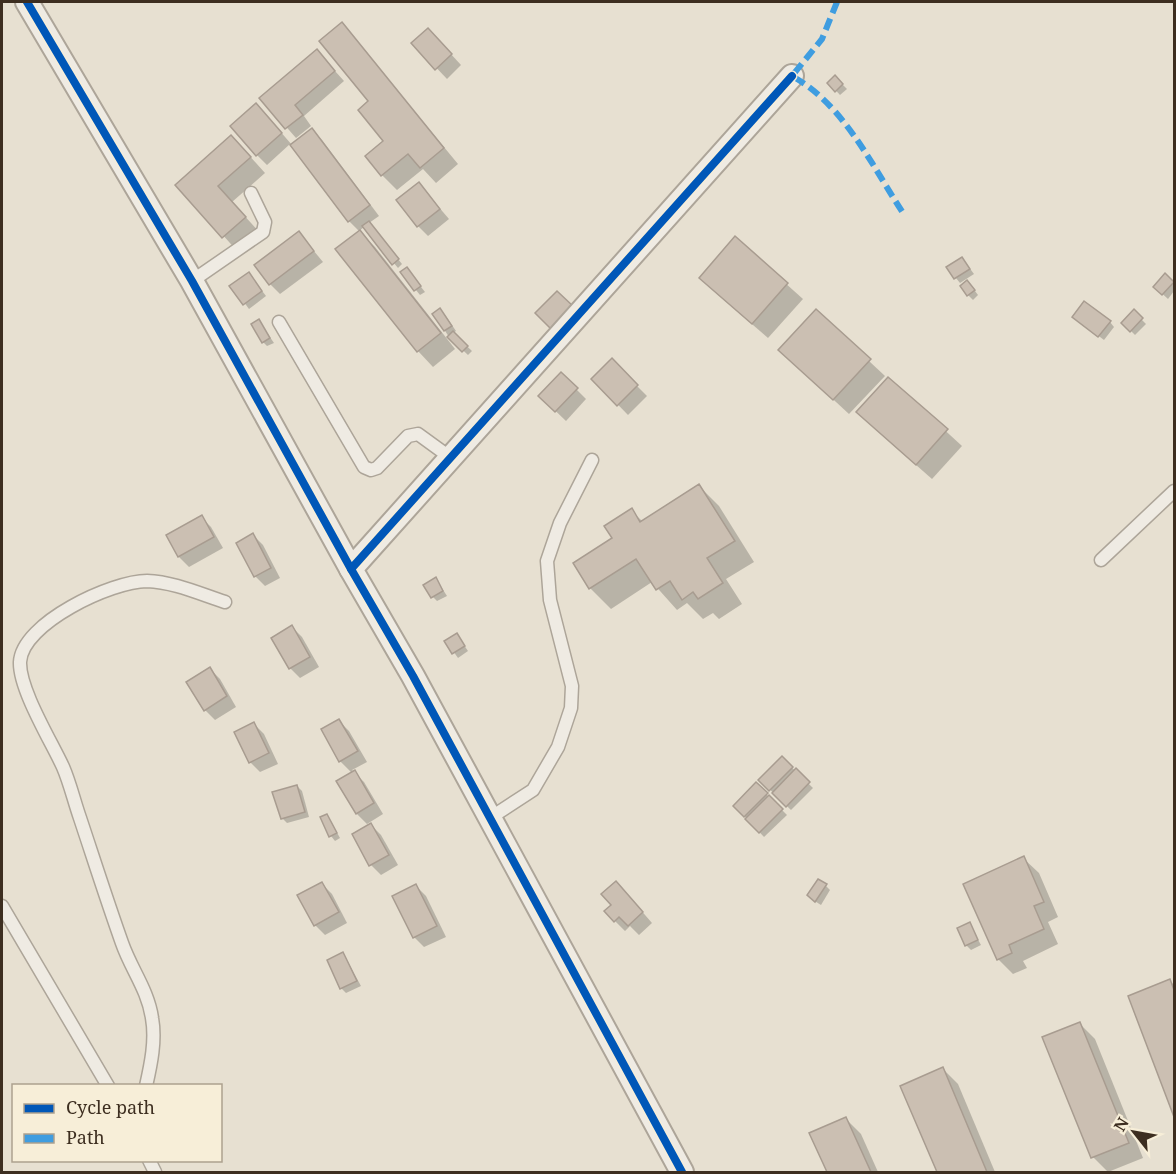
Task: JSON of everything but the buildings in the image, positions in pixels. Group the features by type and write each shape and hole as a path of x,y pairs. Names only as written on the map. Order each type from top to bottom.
{"street":[{"path":"27,2 192,281 351,569 413,676 682,1173"},
{"path":"351,569 565,327 792,76"}],"lane":[{"path":"192,281 263,232 265,222 251,193"},
{"path":"279,322 364,467 371,470 377,468 408,436 418,434 451,458"},
{"path":"490,818 533,790 545,773 558,747 571,708 572,686 550,600 547,561 560,524 592,460"},
{"path":"1101,560 1174,491"},
{"path":"146,1084 153,1041 152,1019 147,996 124,950 64,768 24,684 20,662 28,641 38,630 82,601 123,586 145,581 165,583 225,602"},
{"path":"2,906 107,1084"}],"marked path":[{"path":"837,2 822,39 792,76 810,88 842,119 903,213"}],"cycle path":[{"path":"27,2 192,281 351,569"},
{"path":"682,1172 413,676 351,569 792,76"}]}
